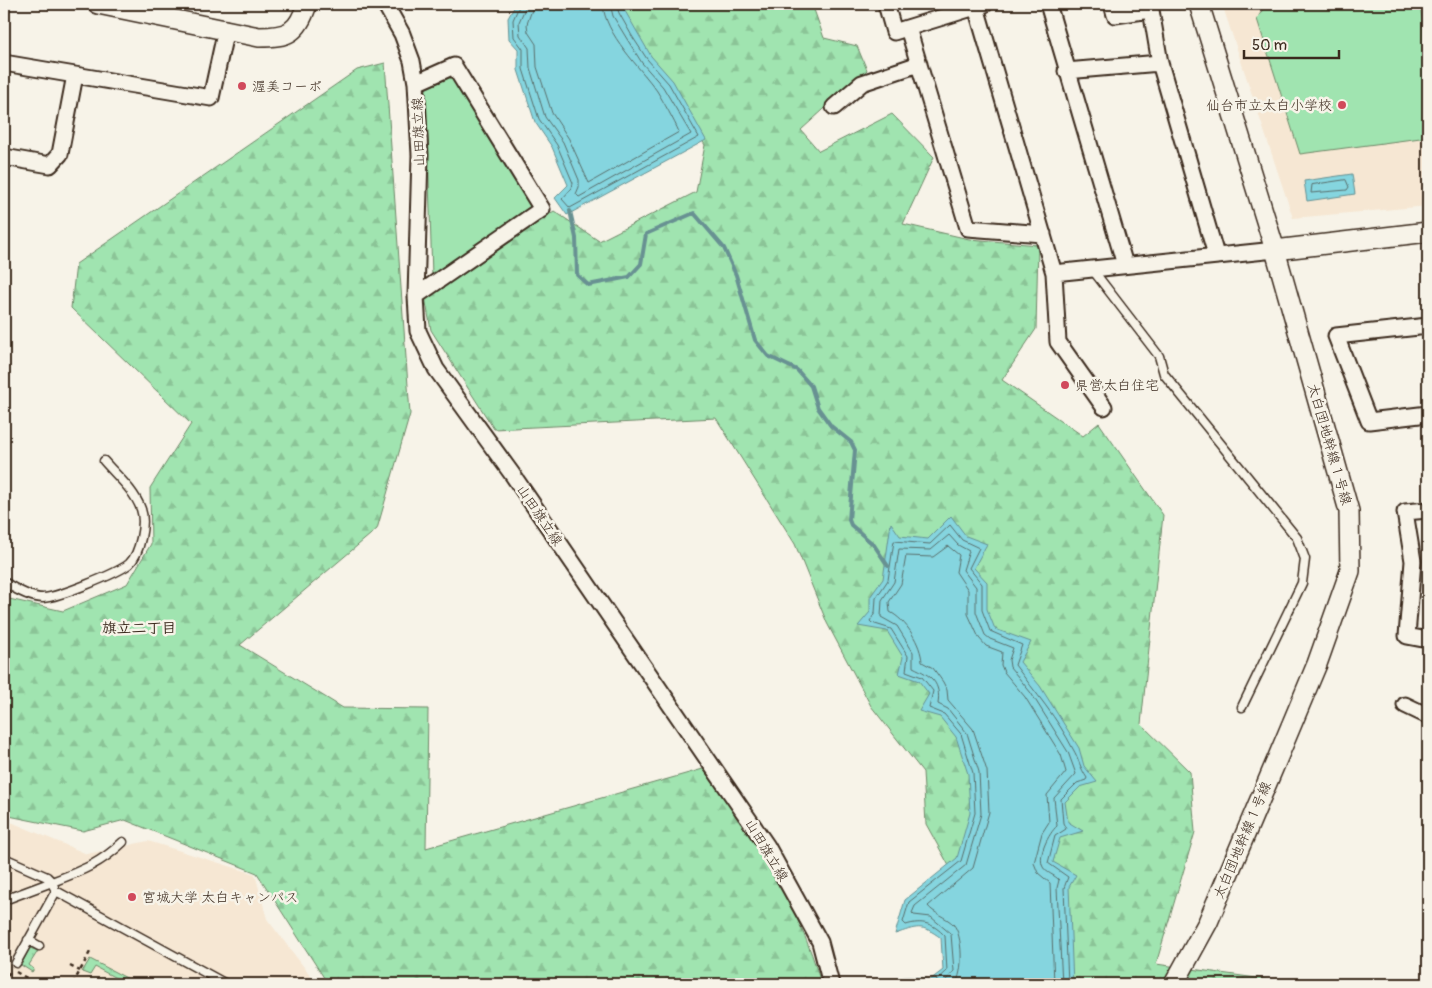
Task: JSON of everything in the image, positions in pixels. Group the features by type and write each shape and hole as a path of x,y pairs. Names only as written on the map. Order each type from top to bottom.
{"street":[{"path":"98,4 259,37 282,36 295,29 307,4"},
{"name":"山田旗立線","path":"385,4 402,34 412,61 416,83 420,155 416,296 418,331 436,369 512,474 767,846 820,942 831,984"},
{"path":"886,4 894,32 960,8 981,5 1054,274 1058,342 1104,408"},
{"path":"1048,4 1066,72 1125,265"},
{"path":"1112,4 1115,15 1151,10 1160,62 1216,255"},
{"name":"太白団地幹線１号線","path":"1174,984 1208,922 1317,664 1350,571 1349,511 1274,250 1199,4"},
{"path":"908,28 968,228 1043,234"},
{"path":"4,63 211,98 226,29"},
{"path":"1066,72 1160,62"},
{"path":"834,107 862,83 919,64"},
{"path":"416,83 454,66 542,209 416,296"},
{"path":"4,157 50,165 60,154 76,75"},
{"path":"1054,274 1428,232"},
{"path":"1428,326 1336,336 1368,421 1428,414"},
{"path":"1428,510 1405,512 1413,561 1407,636 1428,640"},
{"path":"1405,705 1428,716"}],"lane":[{"path":"1092,269 1159,356 1164,374 1297,538 1305,559 1302,583 1242,707"},
{"path":"4,582 18,591 43,598 90,584 129,563 141,542 142,511 133,494 104,461"},
{"path":"4,900 89,868 106,858 123,842"},
{"path":"4,858 47,877 52,882 56,891 226,984"},
{"path":"16,962 56,891"},
{"path":"28,940 38,946"}],"path":[{"path":"72,984 90,952"},
{"path":"70,966 80,971"},
{"path":"4,983 12,969 37,984"}],"shaded area":[{"name":"仙台市立太白小学校","path":"1222,4 1428,4 1428,206 1293,218"},
{"name":"宮城大学 太白キャンパス","path":"4,822 11,822 87,854 148,841 255,874 267,919 317,984 4,984"}],"green space":[{"path":"613,4 812,4 824,38 857,46 867,70 801,130 819,151 892,114 934,157 903,224 969,239 1038,245 1036,329 1002,380 1083,436 1099,423 1163,515 1141,724 1190,772 1195,832 1156,964 1285,982 1285,984 1014,984 926,824 923,772 871,706 827,623 795,544 716,418 494,429 431,330 425,297 554,211 599,241 696,192 705,145"},
{"path":"1266,4 1420,4 1428,62 1428,137 1300,154 1257,19"},
{"path":"385,63 410,414 377,529 240,645 343,708 428,709 426,848 703,769 756,845 787,898 812,955 821,984 328,984 257,873 125,820 83,831 4,815 4,595 9,599 63,611 127,584 151,544 150,488 191,424 71,308 76,264 357,70"},
{"path":"452,68 540,208 432,276 426,84"},
{"path":"30,948 38,951 29,965 34,969 32,972 21,965"},
{"path":"90,959 138,984 127,984 95,967 90,975 82,972"}],"water":[{"path":"516,4 621,4 651,56 673,81 706,140 567,215 555,198 568,185 552,147 535,122 518,70 518,49 509,39 508,18"},
{"path":"1352,174 1355,194 1307,201 1304,181"},
{"path":"951,516 966,536 987,544 974,568 987,582 987,609 995,629 1031,642 1020,662 1040,686 1079,748 1084,766 1097,782 1080,787 1065,802 1068,822 1083,831 1060,838 1053,862 1076,875 1069,887 1073,984 886,984 896,979 913,977 930,980 943,970 941,938 923,928 895,934 905,900 957,858 970,813 968,774 956,737 940,717 919,711 929,694 919,681 899,674 903,657 887,631 858,626 870,612 870,597 883,579 891,523 900,536 928,539"}],"waterway":[{"path":"570,211 576,238 577,275 588,285 629,277 641,264 646,234 694,213 724,248 736,275 755,340 768,356 797,370 811,386 818,408 831,426 851,442 855,450 849,520 851,525 874,545 888,566"}],"place":[{"name":"渥美コーポ","path":"242,86"},
{"name":"仙台市立太白小学校","path":"1342,105"},
{"name":"県営太白住宅","path":"1065,385"},
{"name":"宮城大学 太白キャンパス","path":"132,897"}],"district":[{"name":"旗立二丁目","path":"139,628"}]}
